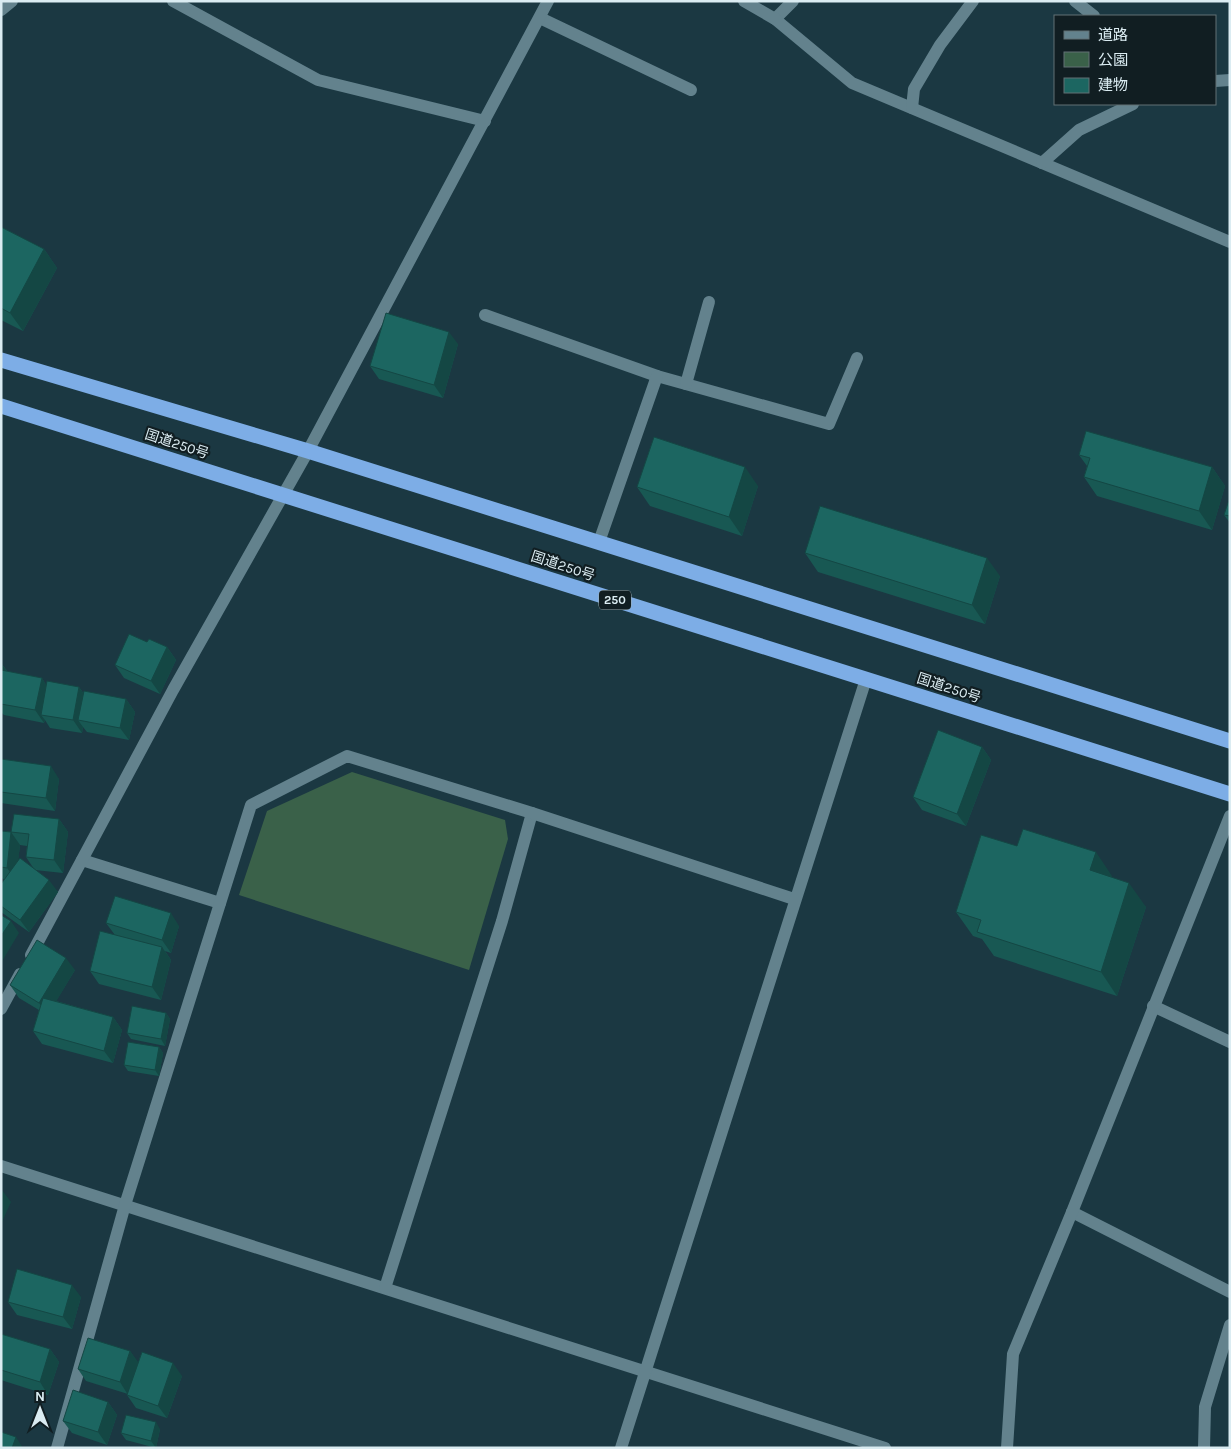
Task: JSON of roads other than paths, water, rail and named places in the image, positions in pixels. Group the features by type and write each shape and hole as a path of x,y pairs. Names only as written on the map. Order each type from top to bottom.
{"highway":[{"path":"1,360 308,451 1230,741"},
{"name":"国道250号","path":"1,406 1230,794"}],"street":[{"path":"1,10 12,1"},
{"path":"172,1 318,80 485,121"},
{"path":"1,1009 173,690 308,451 548,1"},
{"path":"744,1 775,19 852,83 1230,242"},
{"path":"775,19 793,1"},
{"path":"912,108 914,89 940,45 973,1"},
{"path":"1074,1 1093,15"},
{"path":"540,18 691,90"},
{"path":"1216,81 1230,80"},
{"path":"1042,163 1079,130 1131,105"},
{"path":"686,384 709,302"},
{"path":"484,315 657,376 829,424 857,358"},
{"path":"599,542 657,376"},
{"path":"620,1448 794,899 866,679"},
{"path":"57,1448 125,1205 251,805 347,756 532,813 794,899"},
{"path":"385,1288 502,921 532,813"},
{"path":"1007,1448 1013,1354 1072,1212 1230,816"},
{"path":"82,860 220,903"},
{"path":"1153,1006 1230,1042"},
{"path":"1,1166 885,1448"},
{"path":"1072,1212 1230,1292"},
{"path":"1204,1448 1206,1406 1230,1325"}]}
